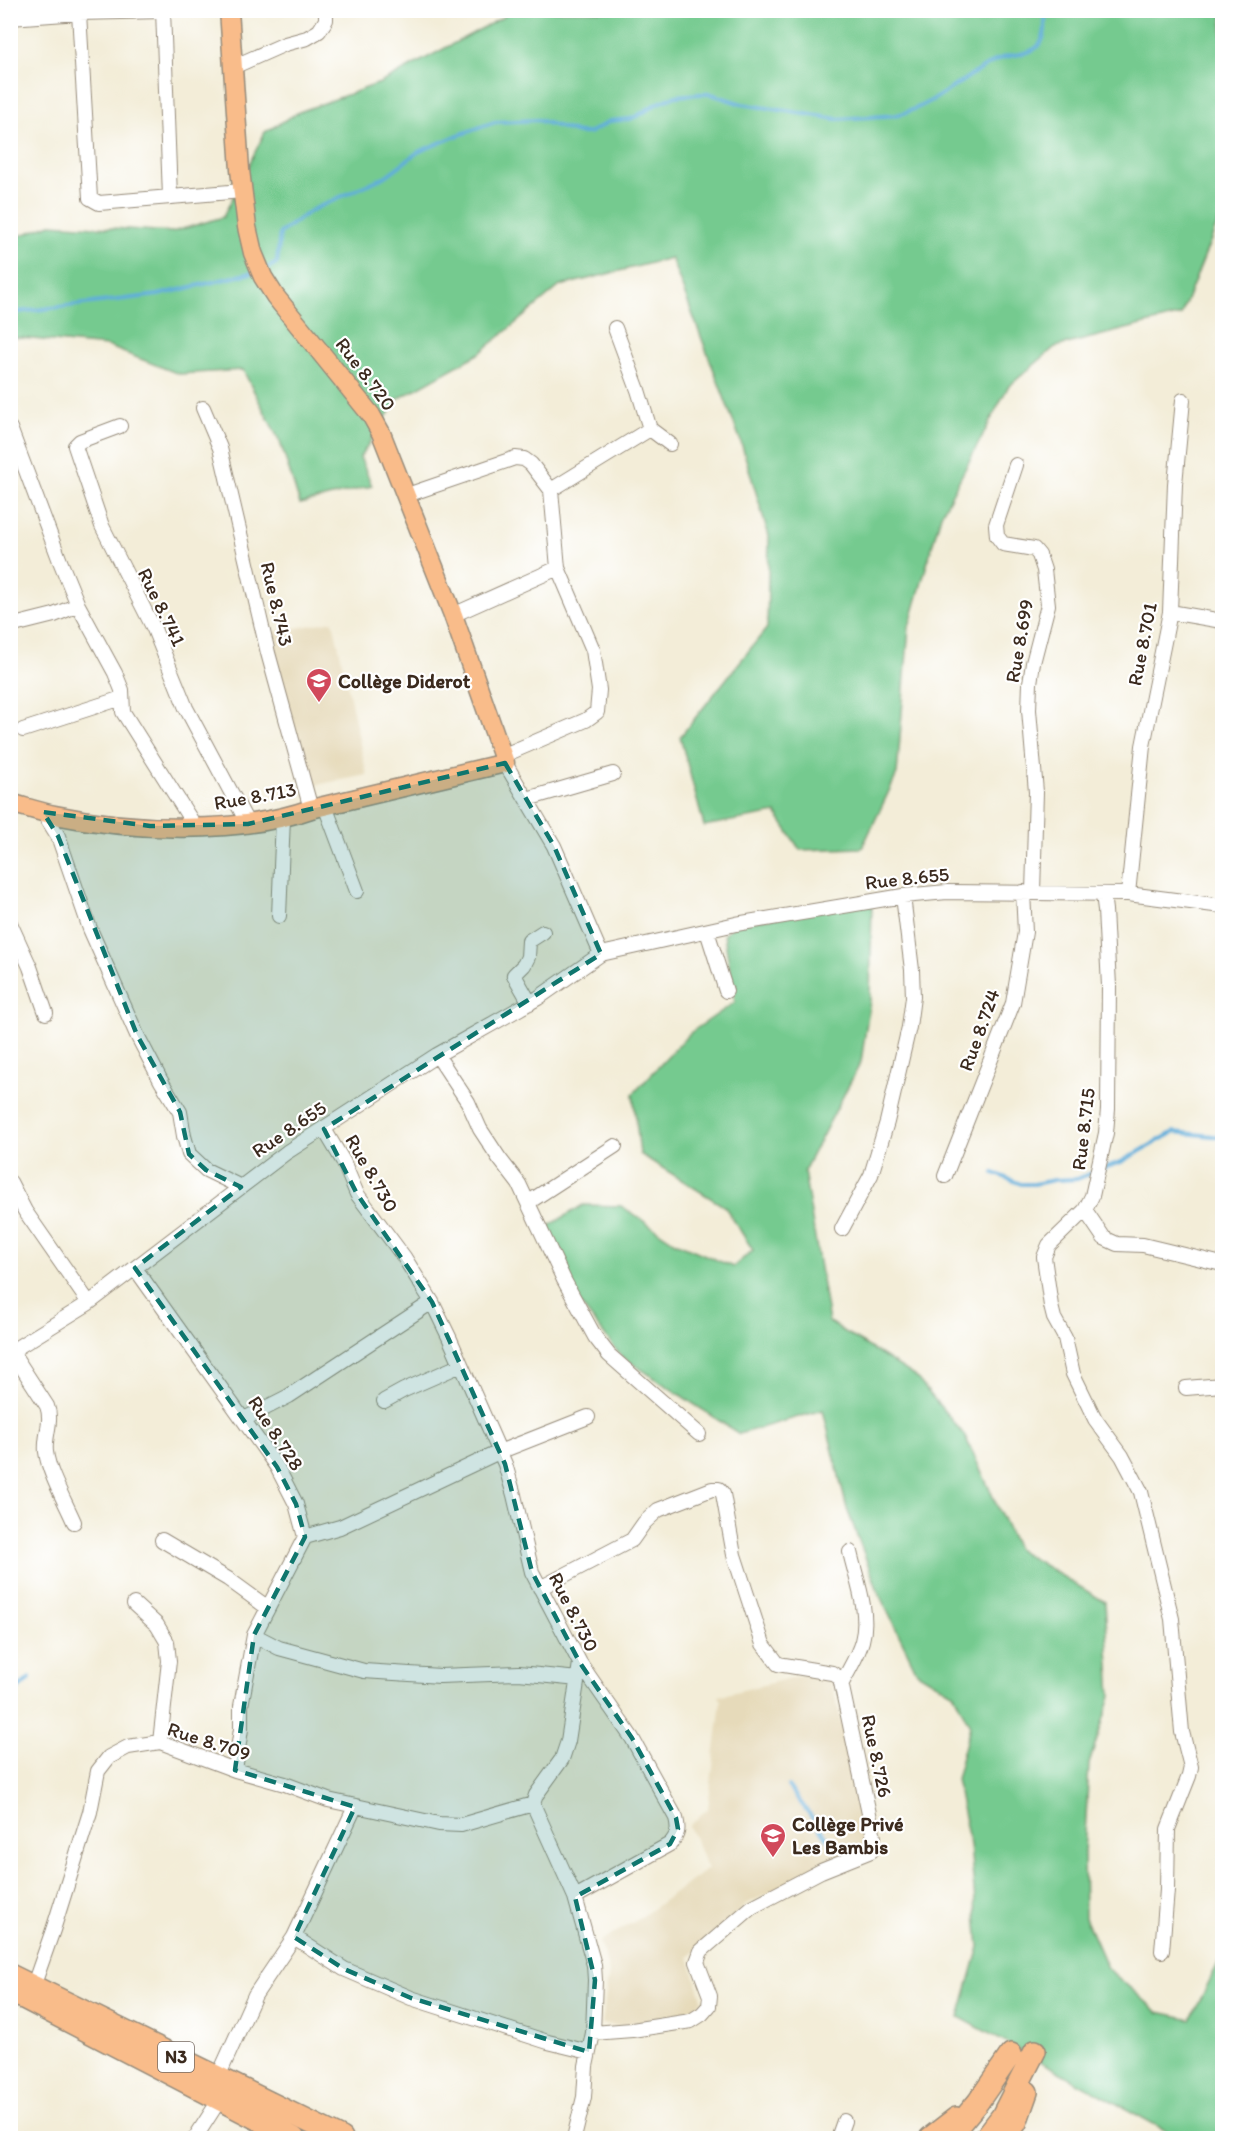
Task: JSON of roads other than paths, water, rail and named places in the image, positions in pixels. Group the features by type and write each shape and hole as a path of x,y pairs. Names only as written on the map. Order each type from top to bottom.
{"highway":[{"name":"N3","path":"10,1975 342,2139"},
{"name":"N3","path":"10,1991 294,2139"},
{"path":"985,2139 1007,2106 1035,2051 1028,2089 1016,2123 1004,2139"},
{"path":"948,2139 978,2102 1011,2054"},
{"path":"930,2139 978,2102"}],"main road":[{"name":"Rue 8.720","path":"229,10 242,191 248,227 260,271 275,296 371,415 381,433 453,615 504,760"},
{"name":"Rue 8.713","path":"10,803 43,812 110,823 196,828 248,824 283,818 504,760"}],"street":[{"path":"233,67 285,44 307,38 319,31 326,20 326,10"},
{"path":"10,18 79,12 163,11 170,197"},
{"path":"79,12 90,198 99,203 242,191"},
{"path":"615,328 650,429 670,444"},
{"name":"Rue 8.701","path":"1128,894 1143,746 1170,612 1175,484 1183,400"},
{"name":"Rue 8.743","path":"203,408 220,448 268,653 318,807 357,891"},
{"name":"Rue 8.741","path":"120,426 80,441 75,446 102,526 154,629 186,708 248,824"},
{"path":"10,428 78,605 115,673 122,698 123,712 196,828"},
{"path":"550,490 650,429"},
{"path":"407,495 515,458 524,459 531,464 550,490 558,568 593,650 599,690 597,712 586,720 504,760 564,868 601,954"},
{"name":"Rue 8.699","path":"1016,465 996,525 997,536 1004,544 1034,549 1039,555 1044,570 1048,604 1030,683 1029,710 1036,792 1028,892"},
{"path":"453,615 558,568"},
{"path":"10,626 54,615 78,605"},
{"path":"1170,612 1222,621"},
{"path":"23,730 122,698"},
{"path":"527,799 614,774"},
{"path":"43,812 58,836 90,929 136,1035 180,1112 189,1154 206,1170 241,1187"},
{"path":"279,916 283,818"},
{"name":"Rue 8.655","path":"11,1352 89,1303 287,1152 437,1055 530,1003 601,954 707,931 903,896 947,892 1128,894 1222,906"},
{"name":"Rue 8.724","path":"945,1176 1012,1003 1025,933 1028,892"},
{"name":"Rue 8.715","path":"1085,1210 1092,1196 1106,1133 1108,1109 1109,986 1103,894"},
{"path":"842,1229 871,1175 909,1027 912,970 903,896"},
{"path":"10,923 30,967 46,1013"},
{"path":"707,931 726,991"},
{"path":"530,1003 514,975 528,957 529,941 543,932"},
{"path":"437,1055 468,1102 480,1129 519,1184 564,1280 595,1338 609,1355 699,1434"},
{"name":"Rue 8.730","path":"324,1129 365,1206 404,1257 432,1302 500,1452 514,1495 532,1572 580,1663 565,1750 562,1759 536,1795 533,1804"},
{"path":"529,1202 615,1146"},
{"path":"10,1182 30,1220 89,1303"},
{"path":"1162,1951 1167,1890 1168,1830 1190,1776 1191,1767 1182,1732 1172,1618 1141,1492 1122,1456 1095,1419 1078,1387 1065,1338 1054,1318 1045,1266 1046,1250 1085,1210 1104,1238 1117,1244 1143,1245 1222,1264"},
{"name":"Rue 8.728","path":"135,1268 277,1467 296,1504 305,1537"},
{"path":"244,1419 289,1396 432,1302"},
{"path":"11,1352 47,1406 50,1415 46,1451 74,1522"},
{"path":"384,1401 462,1365"},
{"path":"1186,1388 1222,1385"},
{"path":"235,1770 241,1729 241,1706 254,1635 305,1537 340,1527 500,1452 588,1417"},
{"path":"540,1588 632,1540 658,1510 712,1489 718,1489 723,1494 734,1555 763,1644 778,1664 832,1673 840,1678 842,1683"},
{"path":"162,1540 228,1579 268,1608"},
{"path":"842,1683 863,1638 862,1601 850,1552"},
{"path":"134,1604 157,1625 167,1641 169,1661 160,1742"},
{"path":"254,1635 279,1648 364,1671 440,1676 519,1674 578,1679"},
{"path":"575,1897 669,1844 678,1829 676,1818 632,1738 580,1663"},
{"name":"Rue 8.726","path":"593,2032 632,2030 691,2021 702,2014 709,2006 710,1996 697,1962 701,1951 752,1907 821,1871 871,1851 874,1837 842,1683"},
{"name":"Rue 8.709","path":"33,1987 90,1812 98,1771 109,1757 128,1747 160,1742 235,1770 285,1784 328,1800 439,1824 461,1825 533,1804"},
{"path":"533,1804 575,1897 594,1965 593,2032 586,2066 584,2097 574,2139"},
{"path":"218,2077 255,1995 294,1937 355,1807"},
{"path":"294,1937 344,1969 411,1998 548,2042 589,2052"},
{"path":"195,2139 220,2099"},
{"path":"838,2139 844,2121"}],"waterway":[{"path":"265,269 277,263 280,233 310,211 386,176 418,152 495,122 538,120 578,133 589,133 610,121 630,119 676,96 699,94 711,94 742,104 837,119 900,115 897,115 937,97 999,59 1034,49 1041,43 1044,34 1045,10"},
{"path":"10,313 158,295 255,272"},
{"path":"1101,1169 1121,1162 1174,1132 1222,1137"},
{"path":"994,1173 1021,1184 1034,1184 1077,1179 1094,1172"},
{"path":"10,1696 30,1678"},
{"path":"788,1786 814,1820"},
{"path":"817,1824 829,1840"}],"place":[{"name":"Collège Diderot","path":"319,704"},
{"name":"Collège Privé Les Bambis","path":"773,1859"}]}
